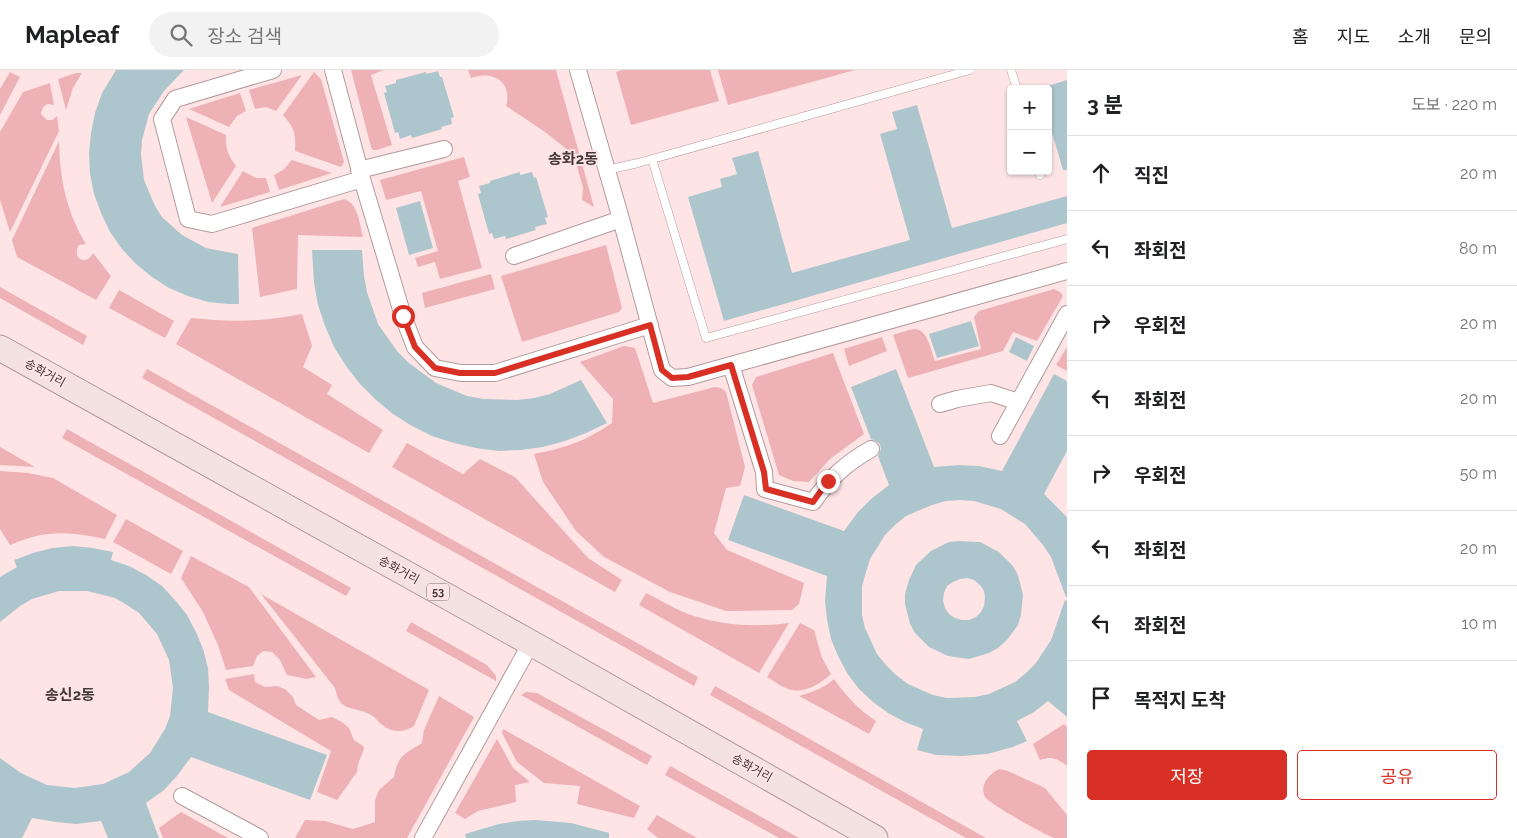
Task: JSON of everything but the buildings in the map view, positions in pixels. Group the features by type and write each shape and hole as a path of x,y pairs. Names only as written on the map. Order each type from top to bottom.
{"main road":[{"name":"송화거리","path":"0,348 531,643 876,838"}],"street":[{"path":"274,70 175,99 162,119 188,219 212,224 360,174 444,149"},
{"path":"333,70 360,174 403,316 415,347 435,368 460,373 495,373 650,325"},
{"path":"578,70 662,370 672,378 688,377 1067,271"},
{"path":"514,256 621,220"},
{"path":"1000,436 1067,314"},
{"path":"731,365 764,472 766,489 813,502 828,481 853,459 870,449"},
{"path":"940,404 991,392 1018,402"},
{"path":"423,838 531,643"},
{"path":"182,796 260,838"}],"lane":[{"path":"607,170 970,70"},
{"path":"1011,70 1015,85"},
{"path":"652,158 706,338 1067,239"}],"shaded area":[{"path":"351,70 384,70 371,75 392,145 377,150 373,150 371,147"},
{"path":"468,70 556,70 594,207 582,200 583,188 574,155 545,132 506,106 507,97 504,84 486,75 471,78"},
{"path":"622,70 710,70 719,101 631,125 616,72"},
{"path":"718,70 855,70 728,105"},
{"path":"10,72 20,77 0,115 0,89"},
{"path":"314,72 321,79 344,162 341,167 295,151 294,131 283,115"},
{"path":"82,73 73,88 66,110 58,79"},
{"path":"302,75 276,111 266,107 255,109 249,90"},
{"path":"50,83 54,105 48,104 45,106 41,114 47,120 52,120 57,116 59,131 10,232 0,200 0,132 23,92"},
{"path":"240,93 246,111 237,116 229,127 189,109"},
{"path":"186,117 226,135 228,151 236,166 212,203"},
{"path":"59,141 65,195 73,219 86,244 79,245 77,250 78,257 83,260 87,259 93,253 111,276 96,300 17,257 12,240"},
{"path":"464,157 470,177 458,181 482,268 440,279 435,262 418,267 415,258 438,251 421,191 386,200 380,180"},
{"path":"292,160 332,173 279,190 274,175 283,170"},
{"path":"243,171 256,178 266,178 270,192 220,207"},
{"path":"344,199 349,201 356,210 363,237 298,235 297,289 260,297 252,228"},
{"path":"606,245 622,308 619,312 522,342 501,276"},
{"path":"491,274 495,289 425,308 422,293"},
{"path":"0,287 87,336 83,345 0,298"},
{"path":"1054,289 1063,296 1037,341 1013,332 1003,351 908,378 893,335 911,329 923,332 935,361 981,349 974,317 979,311"},
{"path":"119,290 174,321 165,338 109,308"},
{"path":"302,314 312,346 303,367 332,385 327,394 383,430 369,453 176,344 191,318 247,320 274,319"},
{"path":"882,337 887,351 849,366 844,349"},
{"path":"624,346 635,348 653,403 715,387 721,388 726,392 745,467 740,486 726,488 714,533 727,550 804,583 799,604 792,610 726,611 670,592 604,557 576,531 543,482 534,454 575,443 593,435 612,423 613,399 580,362"},
{"path":"1067,347 1067,371 1056,365"},
{"path":"833,353 864,434 830,459 809,482 793,481 779,475 752,385 756,377"},
{"path":"147,369 698,677 694,686 142,378"},
{"path":"67,429 351,588 346,596 62,438"},
{"path":"407,443 463,474 480,459 515,477 588,558 622,580 615,592 392,467"},
{"path":"0,447 35,467 0,465"},
{"path":"0,471 28,473 53,478 117,515 105,539 81,534 57,533 37,536 10,545 0,529"},
{"path":"126,519 183,551 171,574 113,542"},
{"path":"191,556 249,587 316,677 307,679 287,675 280,660 272,652 263,651 257,656 253,666 226,670 218,645 203,612 181,578"},
{"path":"646,593 688,614 718,622 753,625 789,623 759,673 639,605"},
{"path":"261,594 429,690 414,726 401,731 389,729 371,715 343,705 337,696 335,688"},
{"path":"411,622 487,665 496,676 496,681 406,631"},
{"path":"800,623 814,630 822,658 831,674 813,686 797,691 786,688 767,677"},
{"path":"254,674 255,682 265,687 277,686 285,689 293,697 296,705 319,720 332,717 342,722 349,728 354,740 363,746 364,749 357,772 337,800 317,792 331,751 229,690 225,679"},
{"path":"834,679 853,702 876,721 869,734 799,696 822,687"},
{"path":"715,686 986,838 966,838 710,695"},
{"path":"526,692 537,693 652,756 647,765 521,695"},
{"path":"439,696 474,717 407,838 295,838 305,820 325,821 353,829 375,822 375,800 379,790 394,777 397,764 403,756 422,743 424,730"},
{"path":"1064,724 1067,727 1067,766 1054,758 1040,760 1033,744"},
{"path":"503,729 640,806 634,818 577,804 580,786 544,783 517,762 502,733"},
{"path":"497,739 513,768 530,782 515,785 516,802 478,811 465,819 455,813"},
{"path":"670,766 799,838 779,838 665,775"},
{"path":"999,769 1008,771 1045,788 1067,815 1067,838 1055,838 1042,832 985,797 983,788 986,780"},
{"path":"181,812 228,838 163,838 159,828"},
{"path":"657,815 697,838 658,838 647,829"}],"district":[{"name":"송화2동","path":"573,159"},
{"name":"송신2동","path":"70,695"}],"route":[{"path":"403,316 415,347 435,368 460,373 495,373 650,325 662,370 672,378 688,377 731,365 764,472 766,489 813,502 828,481"}]}
